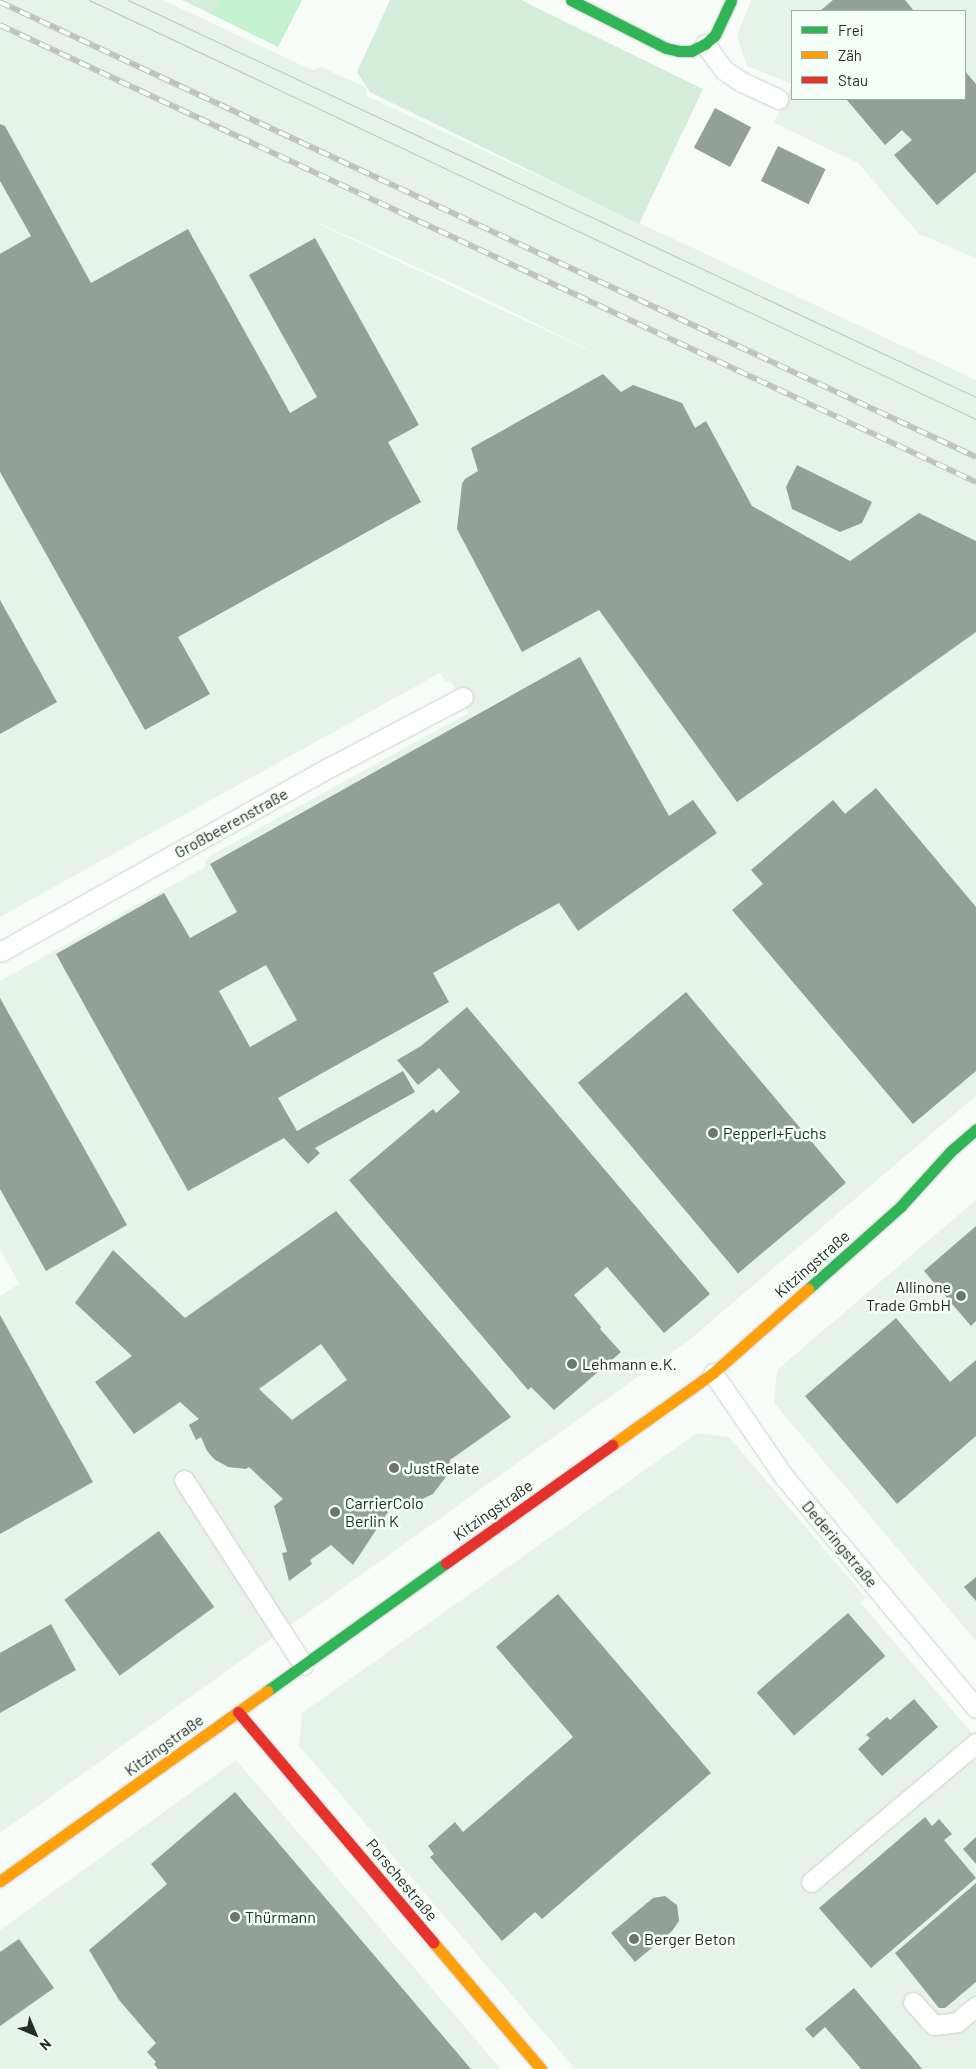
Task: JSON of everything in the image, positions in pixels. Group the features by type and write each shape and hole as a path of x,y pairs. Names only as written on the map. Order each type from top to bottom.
{"street":[{"path":"571,0 666,48 679,51 691,51 705,44 715,35 731,0"},
{"name":"Kitzingstraße","path":"0,1882 712,1373 901,1206 950,1151 976,1129"},
{"name":"Porschestraße","path":"238,1712 541,2069"}],"lane":[{"path":"705,44 724,70 742,82 778,99"},
{"name":"Großbeerenstraße","path":"0,952 323,771 463,696"},
{"name":"Dederingstraße","path":"712,1373 785,1478 976,1708"},
{"path":"184,1480 303,1666"},
{"path":"810,1882 976,1742"},
{"path":"913,2002 934,2025 946,2026 957,2022 976,2006"}],"shaded area":[{"path":"0,0 163,0 312,70 321,67 365,87 367,96 976,380 976,1096 688,1341 0,1833 0,1296 19,1284 0,1249 0,981 205,867 205,861 211,855 468,713 450,680 446,683 440,673 0,917","holes":["319,223 458,286 616,363"]},
{"path":"182,0 221,0 213,15"},
{"path":"221,0 302,0 278,47 213,15"},
{"path":"390,0 521,0 703,89 639,224 370,92 357,72"},
{"path":"751,0 976,0 976,258 919,234 858,163 774,123 791,86 791,100 966,100 966,10 791,10 791,84 747,66 737,36"},
{"path":"976,1200 976,1641 774,1403 777,1370"},
{"path":"697,1433 729,1437 866,1598 861,1603 965,1725 974,1735 976,1733 976,2069 575,2069 299,1746 302,1713"},
{"name":"Thürmann","path":"236,1760 501,2069 0,2069 0,1930"}],"building":[{"path":"833,0 905,0 913,10 821,10"},
{"path":"966,72 976,84 976,172 937,205 894,155 912,140 902,130 885,145 847,100 966,100"},
{"path":"715,108 751,127 730,167 694,148"},
{"path":"0,124 5,126 91,283 188,229 290,413 317,397 249,275 315,238 419,425 388,442 421,502 178,637 210,694 145,730 0,472 0,254 31,236 0,181"},
{"path":"778,146 826,169 809,204 761,181"},
{"path":"603,374 621,392 633,385 682,403 695,428 706,421 752,506 850,561 919,513 976,541 976,632 737,802 599,610 522,652 457,529 462,484 465,479 478,471 471,448"},
{"path":"797,465 872,502 862,523 840,532 792,509 786,487"},
{"path":"0,600 57,702 0,734"},
{"path":"580,657 669,816 693,800 717,833 578,931 559,903 433,973 449,1002 278,1098 297,1131 403,1071 415,1092 315,1148 320,1153 308,1164 284,1138 188,1191 56,954 164,893 190,938 237,912 210,864","holes":["266,965 297,1020 250,1047 219,991"]},
{"path":"876,788 976,907 976,1071 913,1124 732,910 763,884 751,870 833,800 845,814"},
{"name":"Pepperl+Fuchs","path":"686,992 846,1183 738,1273 578,1083"},
{"path":"0,998 127,1225 46,1271 0,1189"},
{"path":"467,1007 710,1294 664,1333 607,1267 574,1295 601,1327 600,1329 621,1352 554,1410 531,1387 528,1390 349,1180 433,1109 436,1113 460,1092 439,1068 418,1085 397,1060 421,1046"},
{"path":"336,1211 511,1417 450,1460 448,1474 433,1494 407,1506 400,1497 384,1507 388,1512 353,1565 331,1545 310,1560 312,1564 289,1581 282,1553 287,1552 274,1506 283,1499 249,1467 246,1469 228,1467 214,1459 207,1451 201,1437 196,1440 189,1425 199,1419 180,1402 134,1434 95,1382 132,1356 75,1303 113,1250 185,1318","holes":["321,1344 347,1380 292,1420 259,1389"]},
{"name":"Allinone Trade GmbH","path":"976,1226 976,1321 971,1326 924,1271"},
{"path":"0,1315 93,1482 0,1534"},
{"path":"896,1318 950,1382 976,1360 976,1436 897,1504 805,1396"},
{"path":"159,1531 214,1607 120,1676 64,1600"},
{"path":"976,1577 976,1601 964,1587"},
{"path":"558,1594 711,1773 542,1919 535,1912 502,1941 430,1857 434,1854 428,1846 455,1822 463,1832 573,1737 496,1647"},
{"path":"848,1613 885,1656 794,1735 757,1692"},
{"path":"51,1624 76,1670 0,1713 0,1653"},
{"path":"914,1699 938,1727 882,1776 858,1749 870,1738 866,1735 887,1717 890,1720"},
{"name":"Thürmann","path":"235,1792 471,2069 158,2069 154,2064 156,2062 147,2052 156,2043 119,2000 89,1950 167,1884 151,1864"},
{"path":"925,1817 932,1826 939,1819 952,1834 944,1840 976,1878 871,1968 819,1908"},
{"path":"976,1837 976,1864 963,1849"},
{"path":"976,1883 976,1982 945,2008 939,2008 895,1953"},
{"path":"665,1896 677,1905 679,1921 672,1931 635,1962 611,1933 653,1898"},
{"path":"19,1939 54,1988 0,2026 0,1952"},
{"path":"854,1988 922,2069 861,2069 825,2027 813,2038 805,2029"}],"tram line":[{"path":"89,0 976,419"},
{"path":"128,0 976,397"}],"railway":[{"path":"0,2 976,457"},
{"path":"0,25 976,482"}],"traffic: fast":[{"path":"571,0 666,48 679,51 691,51 705,44 715,35 731,0"},
{"path":"808,1289 901,1206 951,1151 976,1129"},
{"path":"267,1691 446,1563"}],"traffic: slow":[{"path":"612,1445 713,1373 808,1289"},
{"path":"0,1881 267,1691"},
{"path":"433,1942 541,2069"}],"traffic: jam":[{"path":"446,1563 612,1445"},
{"path":"238,1712 433,1942"}],"place":[{"name":"Pepperl+Fuchs","path":"713,1133"},
{"name":"Allinone Trade GmbH","path":"961,1296"},
{"name":"Lehmann e.K.","path":"572,1364"},
{"name":"JustRelate","path":"394,1468"},
{"name":"CarrierColo Berlin K","path":"335,1512"},
{"name":"Thürmann","path":"235,1917"},
{"name":"Berger Beton","path":"634,1939"}]}
